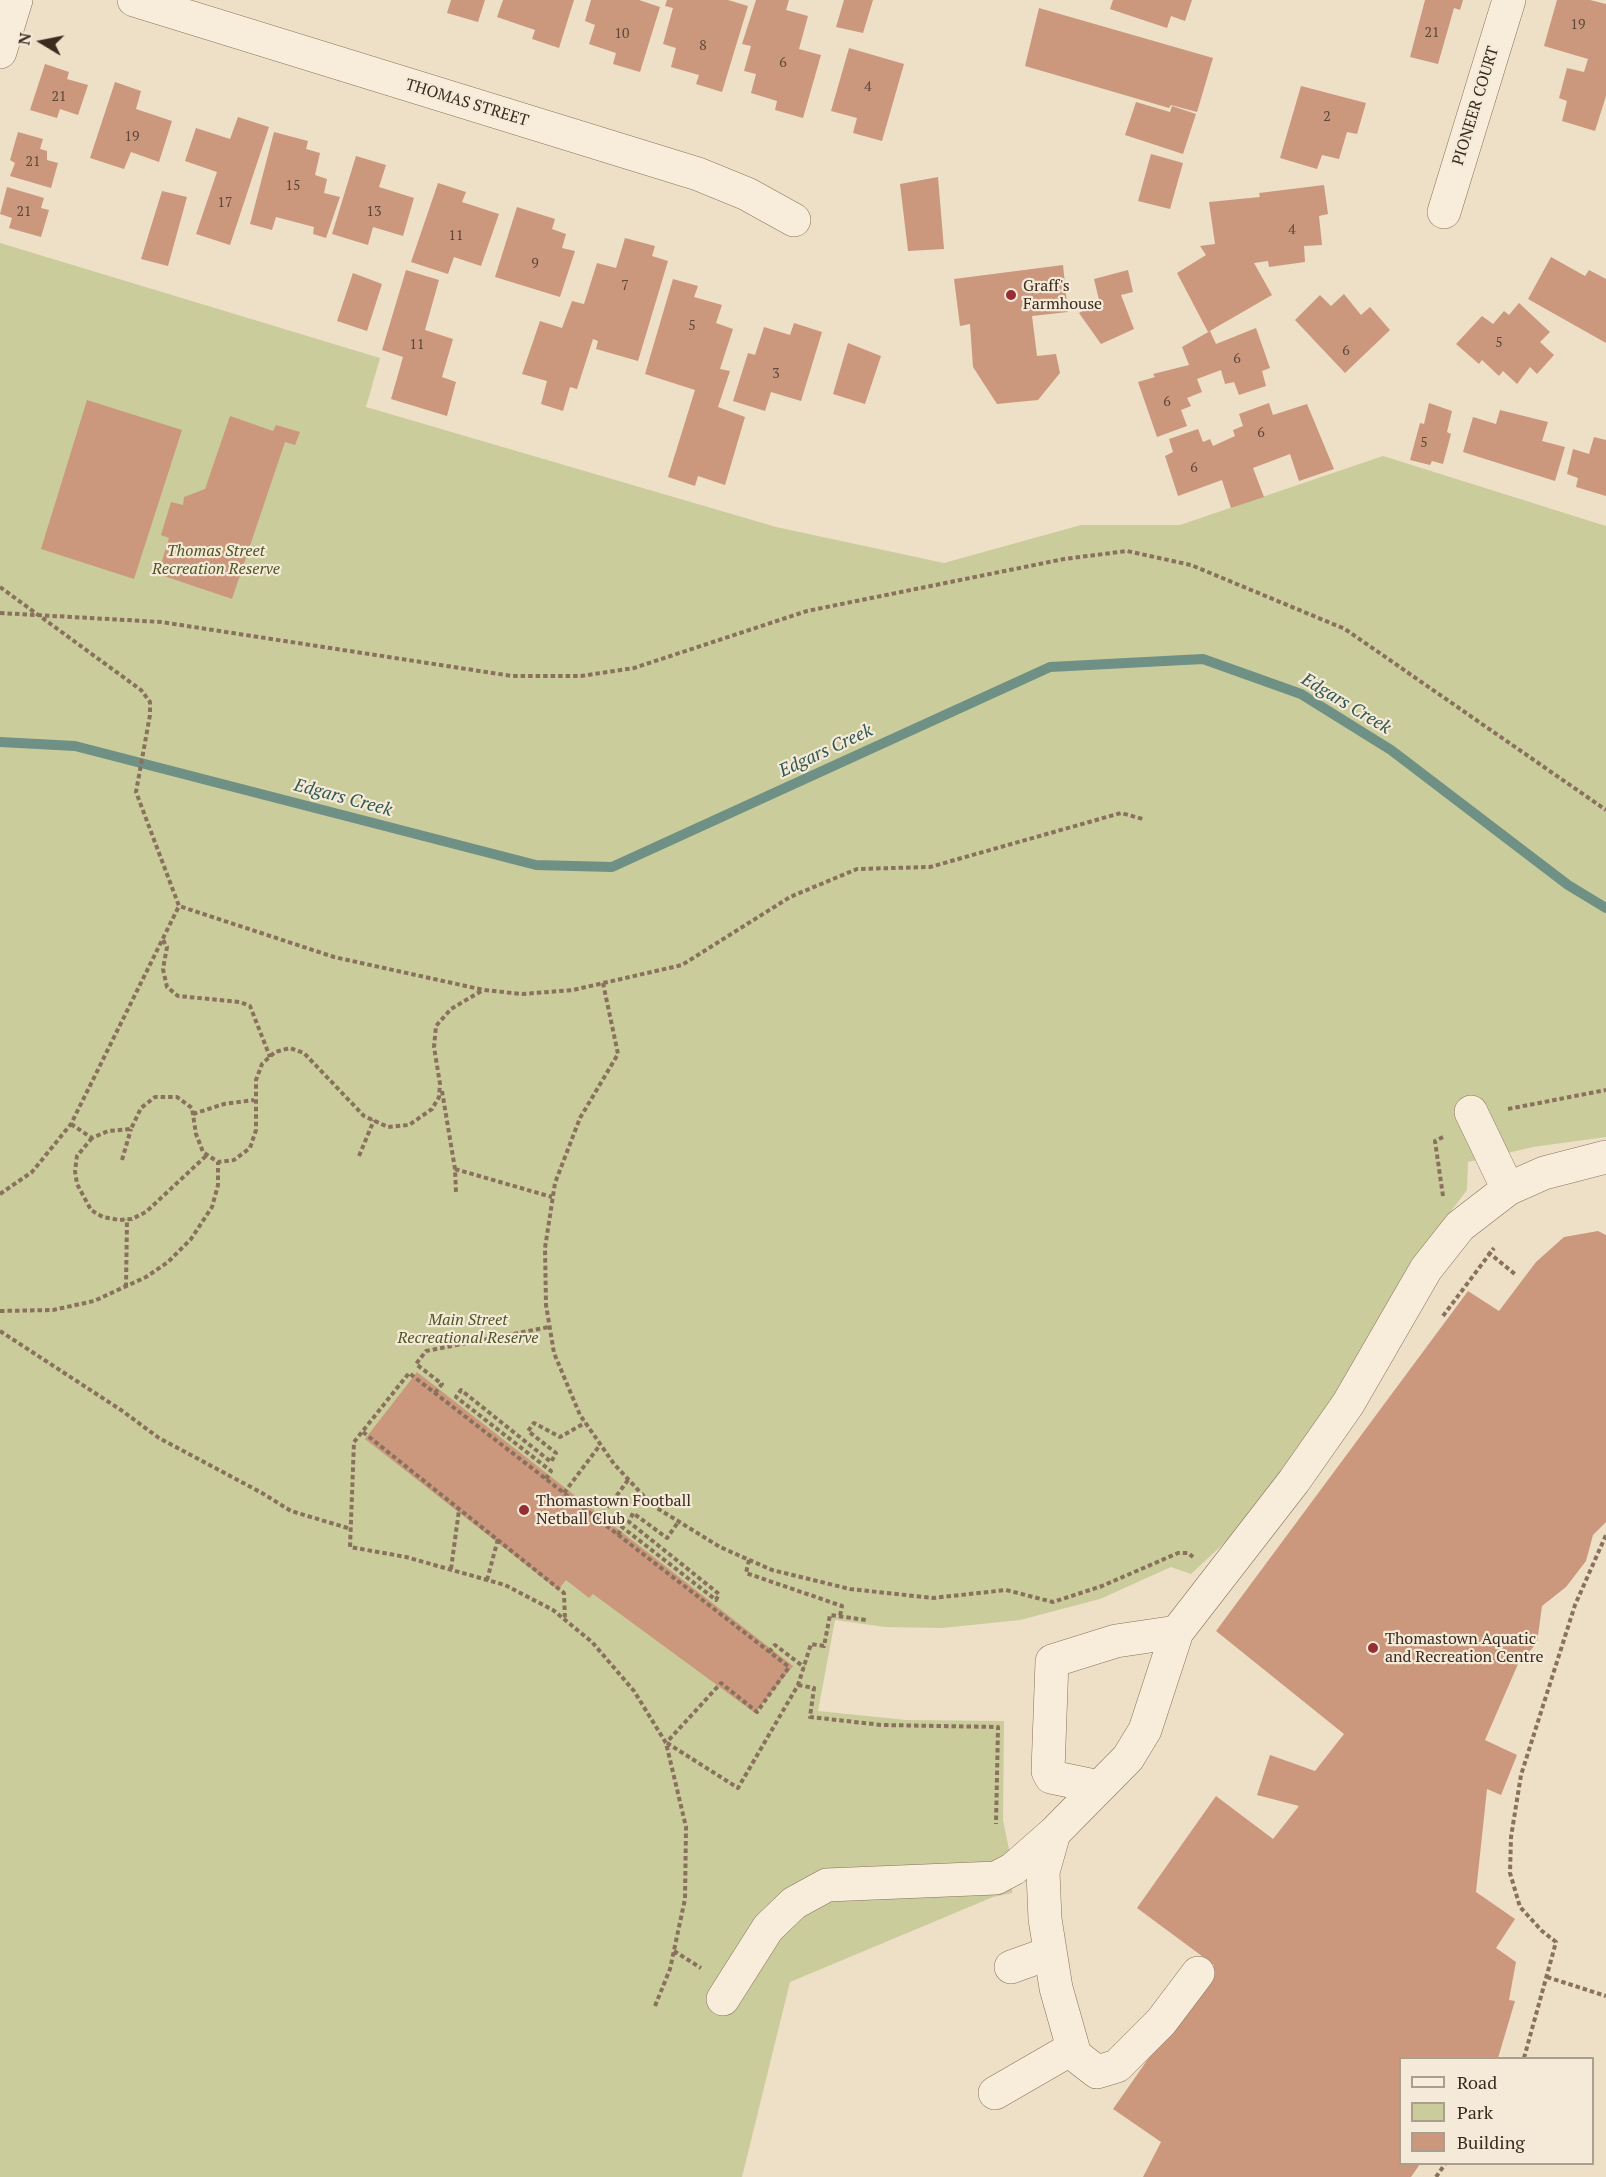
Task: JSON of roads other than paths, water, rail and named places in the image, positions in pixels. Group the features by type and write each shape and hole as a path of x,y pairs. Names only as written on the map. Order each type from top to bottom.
{"street":[{"path":"0,52 16,0"},
{"name":"THOMAS STREET","path":"134,0 698,174 747,194 794,220"},
{"name":"PIONEER COURT","path":"1444,212 1509,0"},
{"path":"1471,1112 1508,1188"},
{"path":"723,1999 768,1928 794,1903 827,1885 996,1878 1013,1869 1054,1833 1128,1758 1145,1730 1177,1632 1294,1481 1348,1404 1426,1269 1460,1226 1508,1188 1544,1173 1606,1157"},
{"path":"1099,1787 1051,1778 1048,1772 1052,1661 1116,1641 1177,1632"},
{"path":"1054,1833 1043,1872 1045,1919 1056,1988 1075,2055 1097,2072 1117,2066 1161,2022 1198,1973"},
{"path":"1011,1967 1050,1953"},
{"path":"995,2092 1073,2048"}],"waterway":[{"name":"Edgars Creek","path":"0,742 75,746 536,865 612,867 1050,667 1203,659 1301,694 1391,750 1568,885 1606,908"}],"place":[{"name":"Graff's Farmhouse","path":"1011,295"},
{"name":"Thomastown Football Netball Club","path":"524,1510"},
{"name":"Thomastown Aquatic and Recreation Centre","path":"1373,1648"}],"park label":[{"name":"Thomas Street Recreation Reserve","path":"216,560"},
{"name":"Main Street Recreational Reserve","path":"468,1329"}]}
